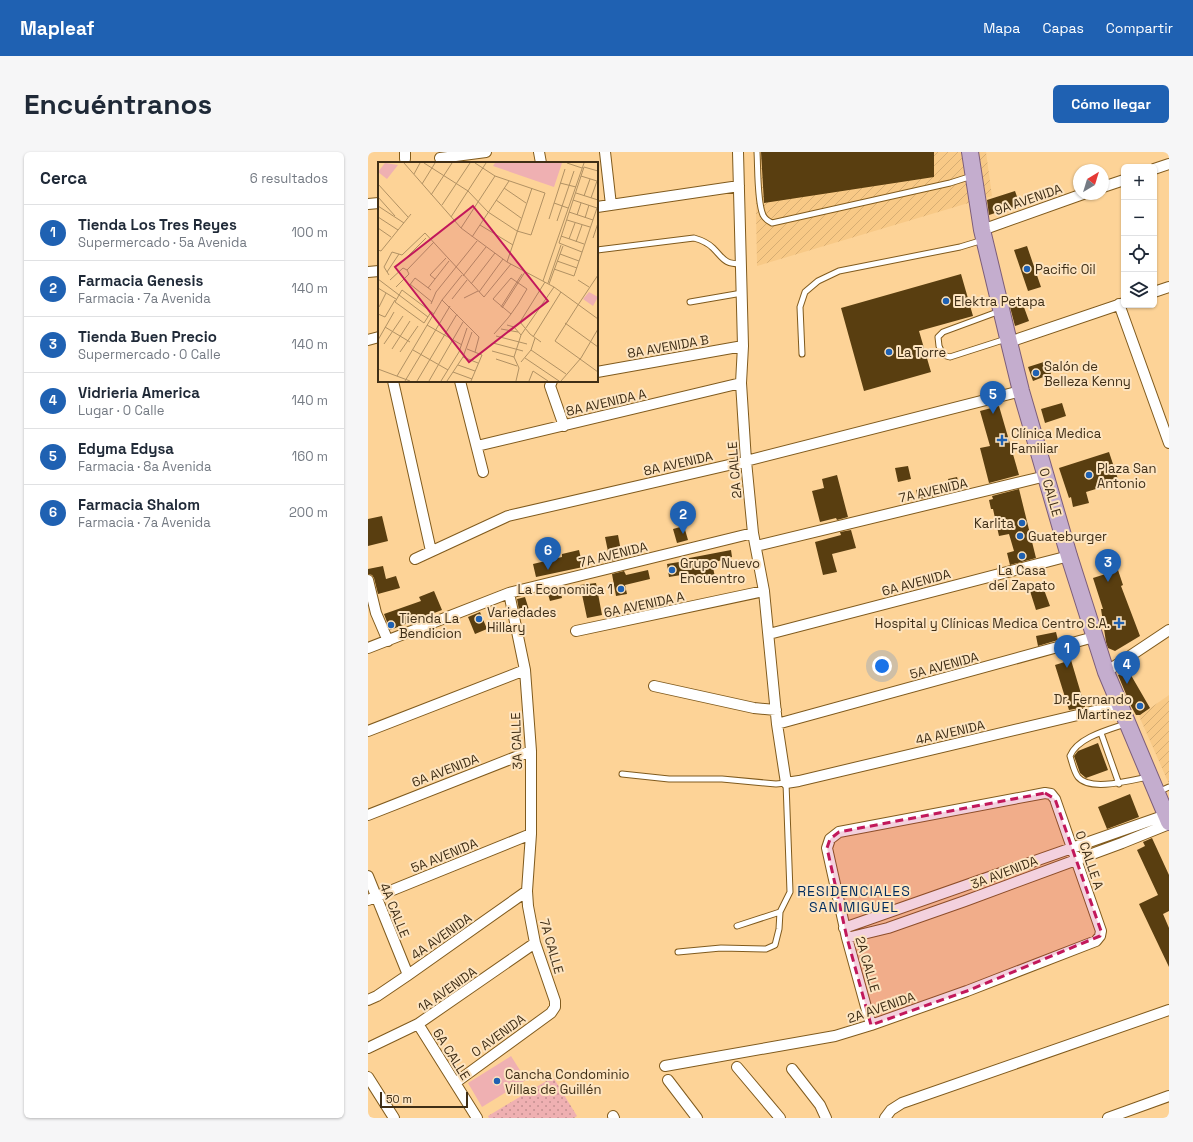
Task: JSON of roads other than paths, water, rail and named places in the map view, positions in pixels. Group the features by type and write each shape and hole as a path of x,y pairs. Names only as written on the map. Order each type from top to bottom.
{"main road":[{"name":"0 CALLE","path":"970,152 983,235 1001,311 1021,391 1069,556 1106,672 1150,776 1163,789 1168,820"}],"street":[{"path":"440,158 486,152"},
{"path":"539,152 540,162"},
{"path":"605,152 611,205"},
{"name":"2A CALLE","path":"738,152 743,346 741,384 746,461 753,533 764,591 777,724 786,783"},
{"path":"1157,168 1169,164"},
{"path":"1109,185 1121,181"},
{"path":"598,207 739,186"},
{"name":"9A AVENIDA","path":"983,235 1073,198"},
{"path":"368,204 378,203"},
{"path":"368,272 378,271"},
{"path":"1157,291 1169,287"},
{"path":"1009,340 1121,303"},
{"path":"1124,308 1169,443"},
{"path":"368,340 378,337"},
{"name":"8A AVENIDA B","path":"598,372 743,346"},
{"path":"392,382 432,551"},
{"path":"460,382 477,446 482,472"},
{"path":"552,382 550,386 564,426"},
{"name":"8A AVENIDA A","path":"477,446 741,384"},
{"name":"8A AVENIDA","path":"415,559 508,516 746,461 1021,391"},
{"name":"7A AVENIDA","path":"756,546 1046,476"},
{"name":"7A AVENIDA","path":"368,648 508,593 753,533"},
{"name":"6A AVENIDA","path":"769,634 1069,556"},
{"path":"368,580 372,615 388,641"},
{"name":"6A AVENIDA A","path":"576,631 764,591"},
{"name":"3A CALLE","path":"508,593 525,670 531,751 531,834 527,891"},
{"path":"1106,672 1169,630"},
{"name":"5A AVENIDA","path":"777,724 1094,637"},
{"path":"368,731 525,670"},
{"path":"654,686 754,708 776,710"},
{"name":"4A AVENIDA","path":"786,783 800,781 1120,705"},
{"name":"6A AVENIDA","path":"368,815 531,751"},
{"name":"0 CALLE A","path":"830,839 839,832 1045,793 1051,794 1056,799 1101,931 1100,936 1096,941"},
{"name":"3A AVENIDA","path":"846,933 961,888 1072,849 1168,820"},
{"name":"3A AVENIDA","path":"846,933 888,928 965,901 1076,860 1168,820"},
{"name":"5A AVENIDA","path":"372,898 531,834"},
{"name":"2A CALLE","path":"830,839 827,848 846,933 871,1025"},
{"name":"4A CALLE","path":"368,876 372,898 408,975"},
{"path":"961,888 965,901"},
{"name":"4A AVENIDA","path":"368,1000 378,996 527,891"},
{"name":"7A CALLE","path":"527,891 528,906 535,943 555,1001 555,1007"},
{"name":"2A AVENIDA","path":"665,1066 834,1036 871,1025 967,991 1096,941"},
{"name":"1A AVENIDA","path":"368,1048 418,1024 535,943"},
{"name":"0 AVENIDA","path":"455,1083 551,1013 555,1007"},
{"path":"886,1117 891,1110 902,1103 1169,1010"},
{"name":"6A CALLE","path":"418,1024 477,1118"},
{"path":"738,1068 780,1118"},
{"path":"792,1069 820,1105 826,1118"},
{"path":"368,1077 394,1118"},
{"path":"668,1080 697,1118"},
{"path":"1108,1118 1169,1096"}],"lane":[{"path":"757,152 758,189 762,214 772,223 950,183 973,175"},
{"path":"802,354 800,307 805,292 818,281 838,271 960,247 983,235"},
{"path":"598,250 694,238 704,241 727,262 741,264"},
{"path":"690,302 742,293"},
{"path":"1001,311 942,332 938,337 939,346 943,355 950,357 1009,340"},
{"path":"1128,722 1084,740 1072,750 1070,756 1078,777 1083,780 1104,785 1119,784 1150,776"},
{"path":"1101,733 1119,784"},
{"path":"622,774 669,779 722,779 776,784 786,783 790,892 780,912 779,929 775,945 766,949 721,948 678,952"},
{"path":"737,926 780,912"}],"place":[{"name":"Pacific Oil","path":"1027,269"},
{"name":"Elektra Petapa","path":"946,301"},
{"name":"La Torre","path":"889,352"},
{"name":"Salón de Belleza Kenny","path":"1036,373"},
{"name":"Edyma Edysa","path":"993,414"},
{"name":"Clínica Medica Familiar","path":"1002,440"},
{"name":"Plaza San Antonio","path":"1089,475"},
{"name":"Karlita","path":"1022,523"},
{"name":"Farmacia Genesis","path":"683,534"},
{"name":"Guateburger","path":"1020,536"},
{"name":"La Casa del Zapato","path":"1022,556"},
{"name":"Farmacia Shalom","path":"548,570"},
{"name":"Grupo Nuevo Encuentro","path":"672,570"},
{"name":"Tienda Buen Precio","path":"1108,582"},
{"name":"La Economica 1","path":"621,589"},
{"name":"Variedades Hillary","path":"479,619"},
{"name":"Hospital y Clínicas Medica Centro S.A.","path":"1119,623"},
{"name":"Tienda La Bendicion","path":"391,625"},
{"name":"Tienda Los Tres Reyes","path":"1067,668"},
{"name":"Vidrieria America","path":"1127,684"},
{"name":"Dr. Fernando Martinez","path":"1140,706"},
{"name":"Cancha Condominio Villas de Guillén","path":"497,1081"}],"district":[{"name":"RESIDENCIALES SAN MIGUEL","path":"854,900"}]}
